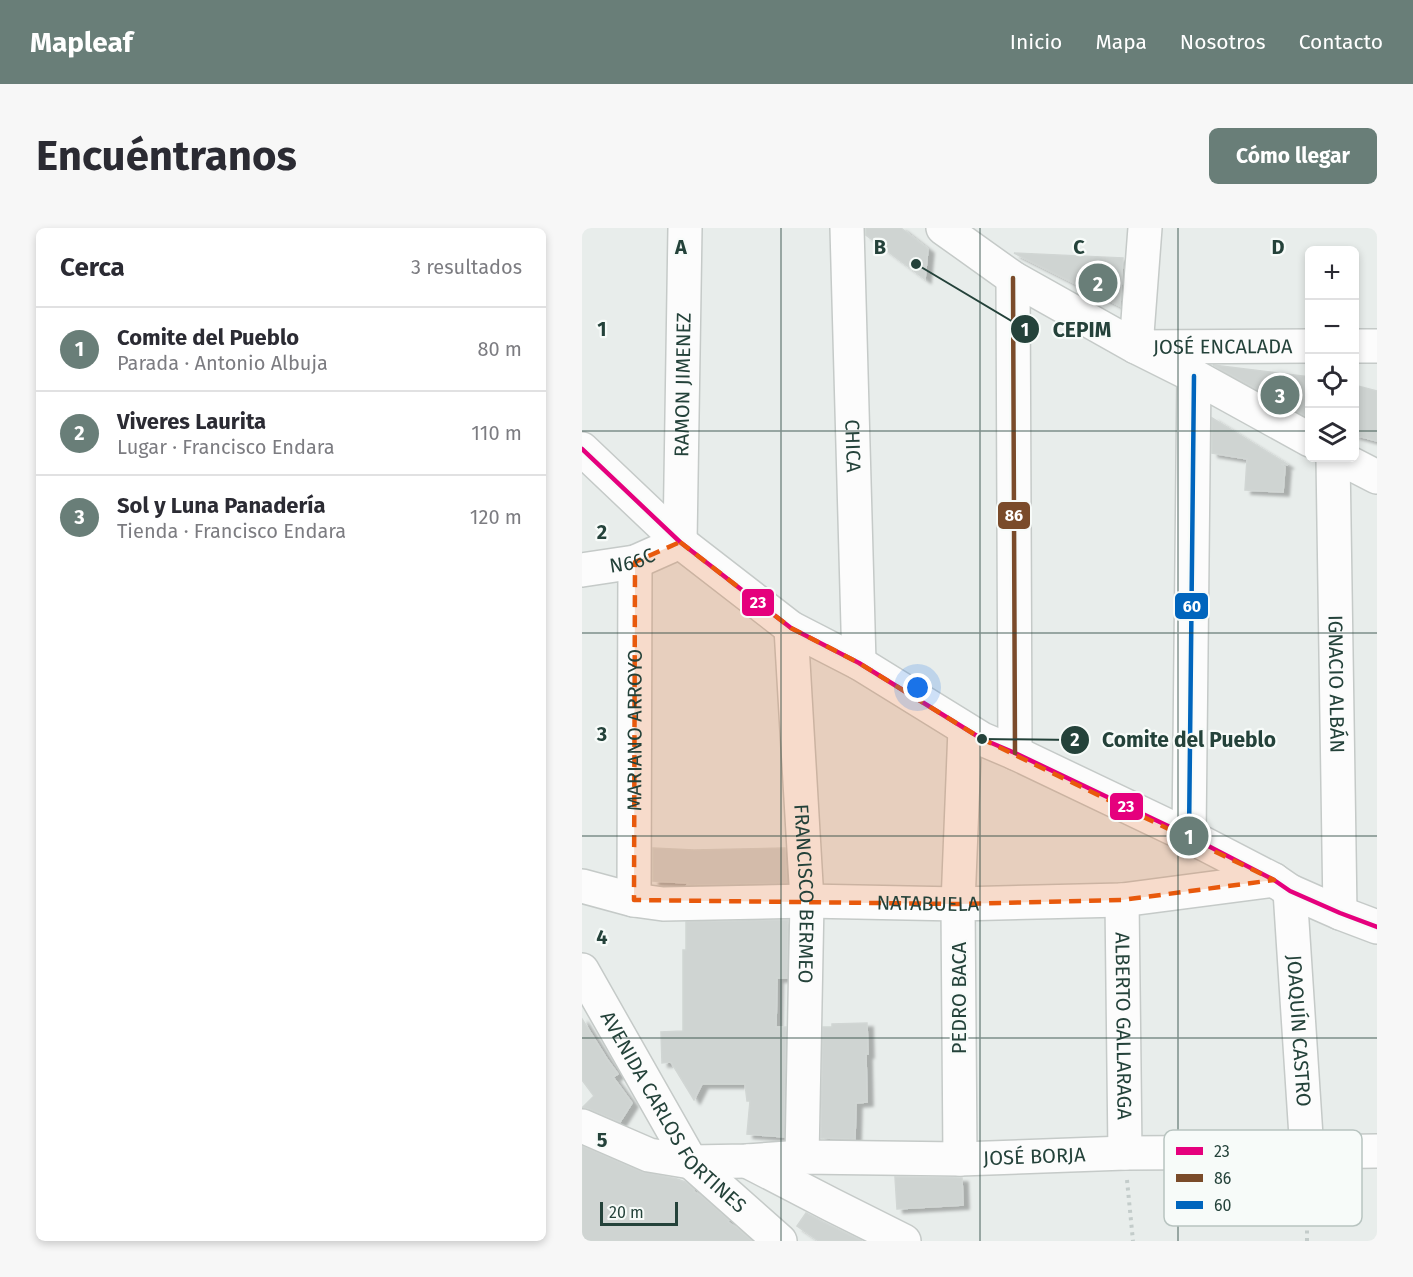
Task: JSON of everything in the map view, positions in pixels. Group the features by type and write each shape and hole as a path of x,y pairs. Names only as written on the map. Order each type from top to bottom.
{"street":[{"name":"RAMON JIMENEZ","path":"680,542 685,228"},
{"name":"CHICA","path":"847,228 859,663"},
{"path":"944,228 1013,278 1305,438"},
{"path":"1136,347 1145,228"},
{"path":"1013,278 1015,753"},
{"name":"JOSÉ ENCALADA","path":"1136,347 1305,346"},
{"path":"1359,346 1377,346"},
{"path":"1189,836 1194,376"},
{"path":"582,449 680,542 791,628 859,663 982,739 1189,836 1340,913 1377,927"},
{"name":"IGNACIO ALBÁN","path":"1333,462 1340,913"},
{"path":"1349,462 1377,477"},
{"name":"N66C","path":"582,570 635,562 680,542"},
{"name":"MARIANO ARROYO","path":"634,900 635,562"},
{"name":"FRANCISCO BERMEO","path":"791,628 807,902 802,1157"},
{"name":"PEDRO BACA","path":"960,1159 958,904 964,729"},
{"name":"NATABUELA","path":"582,886 634,900 663,904 807,902 958,904 1122,900 1282,885"},
{"name":"JOAQUÍN CASTRO","path":"1282,885 1305,1130"},
{"name":"ALBERTO GALLARAGA","path":"1122,900 1126,1168"},
{"name":"AVENIDA CARLOS FORTINES","path":"582,970 691,1162 780,1241"},
{"name":"JOSÉ BORJA","path":"582,1126 649,1155 691,1162 802,1157 960,1159 1126,1168 1164,1165"},
{"name":"JOSÉ BORJA","path":"1362,1151 1377,1151"},
{"path":"747,1161 904,1241"}],"path":[{"path":"1126,1168 1133,1241"}],"highlighted area":[{"path":"680,542 791,628 859,663 982,739 1274,880 1122,900 958,904 634,900 635,562"}],"building":[{"path":"866,228 901,228 928,249 925,279 866,235"},
{"path":"1014,253 1123,258 1120,306"},
{"path":"1213,365 1305,376 1305,415"},
{"path":"1359,386 1377,391 1377,441 1359,436"},
{"path":"1212,418 1288,465 1281,464 1285,467 1283,492 1245,490 1247,459 1212,453"},
{"path":"653,848 694,850 785,848 787,883 687,885 688,883 653,881"},
{"path":"788,920 787,978 777,978 776,1027 786,1027 784,1137 747,1134 750,1101 747,1101 745,1084 702,1084 694,1100 671,1062 662,1063 661,1032 683,1031 683,950 686,950 686,922"},
{"path":"582,1019 618,1074 613,1077 632,1103 620,1122 582,1108 594,1096 582,1080"},
{"path":"867,1023 867,1102 856,1103 855,1139 821,1138 823,1027 832,1027 832,1024"},
{"path":"582,1146 642,1172 685,1182 752,1241 582,1241"},
{"path":"895,1177 962,1178 963,1205 897,1209"},
{"path":"806,1213 862,1241 819,1241 797,1226"}],"transit line":[{"name":"86","path":"1013,278 1015,753"},
{"name":"60","path":"1189,836 1194,376"},
{"name":"23","path":"582,449 680,542 791,628 859,663 982,739 1189,836 1274,880 1290,891 1377,927"}],"place":[{"name":"CEPIM","path":"916,264"},
{"name":"Viveres Laurita","path":"1098,283"},
{"name":"Sol y Luna Panadería","path":"1280,395"},
{"name":"Comite del Pueblo","path":"982,739"},
{"name":"Comite del Pueblo","path":"1189,836"}]}
